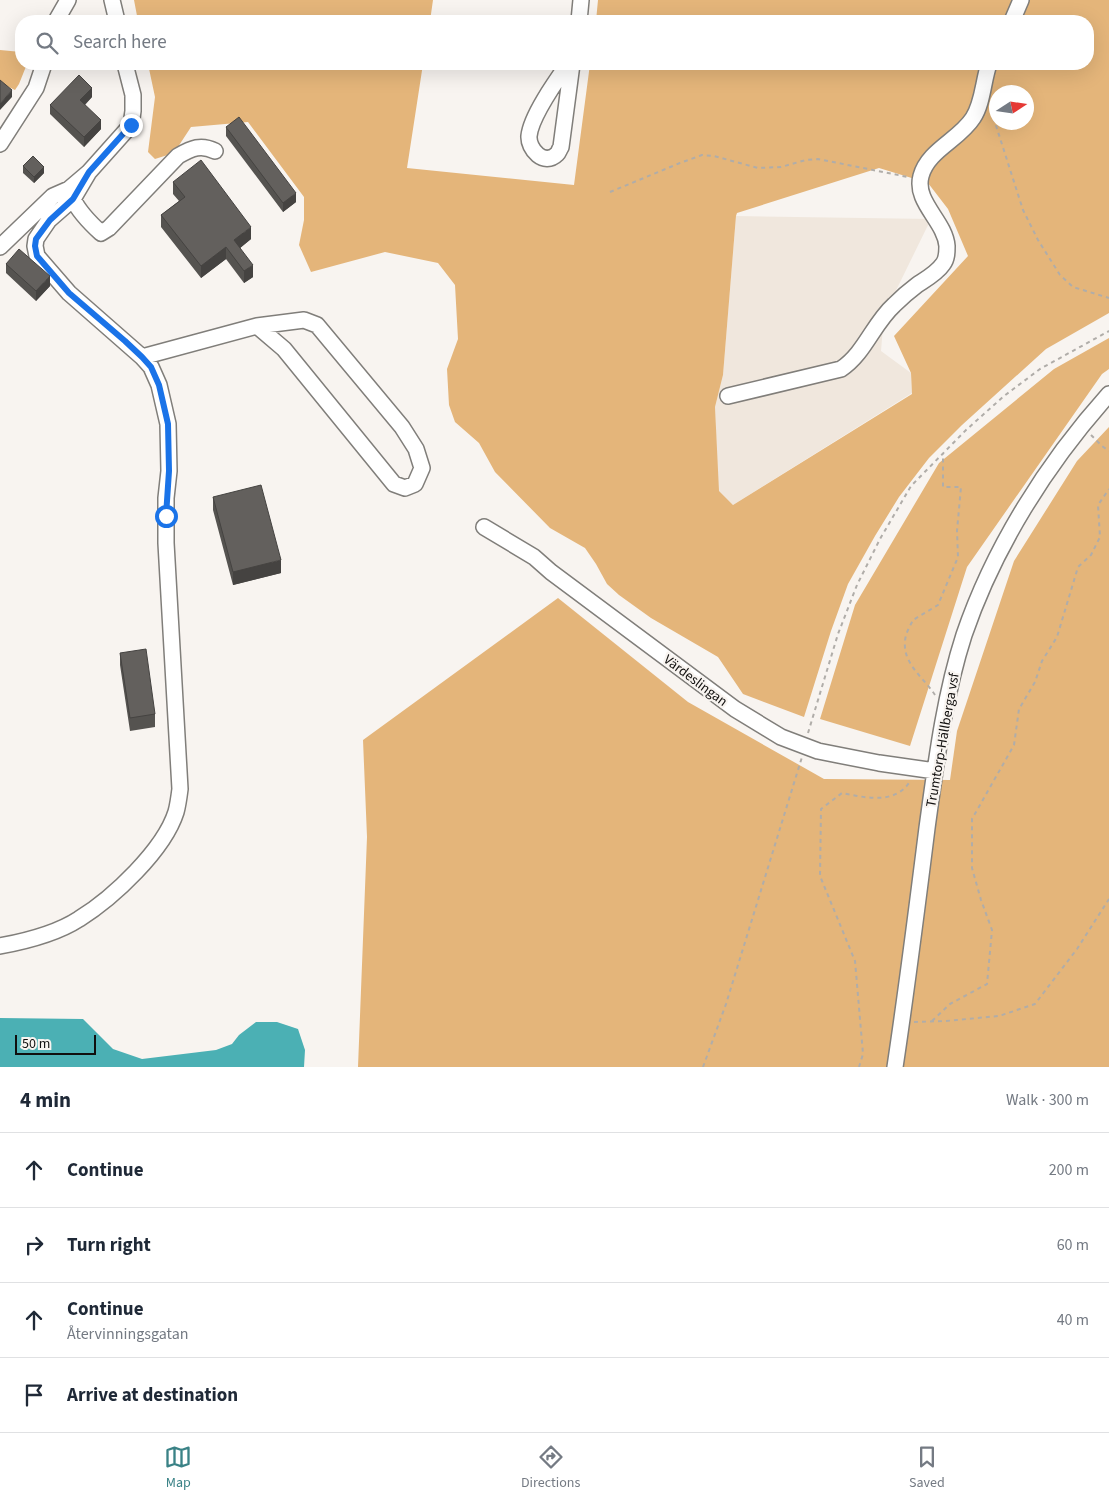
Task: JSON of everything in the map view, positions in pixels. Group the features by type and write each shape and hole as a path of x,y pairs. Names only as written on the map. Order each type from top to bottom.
{"street":[{"path":"59,15 68,0"},
{"path":"112,0 116,15"},
{"path":"579,15 580,0"},
{"path":"1015,15 1021,0"},
{"path":"0,144 36,88 42,70"},
{"path":"0,946 45,935 78,920 108,898 130,877 161,840 170,826 177,807 180,790 166,543 166,498 169,471 168,424 159,385 151,367 69,293 37,256 35,246 36,239 50,220 131,125 133,95 127,70"},
{"path":"564,70 554,83 531,126 530,146 536,154 542,157 550,158 557,154 561,147 571,70"},
{"path":"728,396 841,369 852,362 883,316 892,306 943,264 947,255 945,234 924,200 920,180 929,160 967,127 975,116 987,70"},
{"path":"71,194 76,206 101,233 109,228 178,156 190,149 200,147 208,147 216,151"},
{"path":"0,247 53,196 71,194"},
{"path":"142,357 257,326 304,320 317,325 402,426 416,448 422,468 415,484 405,488 394,484 284,349 257,326"},
{"name":"Trumtorp-Hällberga vsf","path":"895,1067 944,713 964,636 980,593 1022,512 1050,467 1109,394"},
{"name":"Värdeslingan","path":"484,527 534,557 735,709 781,738 818,751 935,771"}],"path":[{"path":"998,130 1023,210 1038,240 1060,275 1073,287 1109,298"},
{"path":"610,192 680,162 702,155 714,156 744,166 758,168 818,159 920,180"},
{"path":"703,1067 726,1004 838,634 857,585 880,539 912,486 966,430 1004,396 1040,369 1109,331"},
{"path":"1082,426 1109,451"},
{"path":"932,1021 950,1004 988,984 992,930 972,868 972,819 1014,745 1019,709 1035,682 1042,661 1057,638 1078,567 1091,554 1100,537 1098,505 1109,489"},
{"path":"902,1022 1000,1016 1035,1004 1077,949 1109,899"}],"shaded area":[{"path":"134,0 433,0 431,15 137,15"},
{"path":"598,0 1109,0 1109,313 1046,349 962,425 929,458 899,497 848,584 804,717 743,694 718,657 651,618 619,595 607,584 585,548 550,528 495,472 479,443 455,422 449,405 447,369 458,339 455,285 438,263 385,252 311,272 299,245 304,220 304,197 248,122 191,127 174,153 155,159 148,152 155,97 149,70 422,70 407,168 574,185 589,70 1094,70 1094,15 597,15","holes":["879,168 928,183 948,209 968,256 894,336 911,373 912,394 733,505 719,491 715,407 723,375 737,213"]},
{"path":"0,50 15,51 15,70 25,70 19,84 15,90 0,83"},
{"path":"736,216 931,219 884,315 881,351 911,373 912,393 733,505 718,491 715,407 723,375"},
{"path":"1109,338 1109,369 1102,374 967,567 910,746 820,719 855,605 939,463 1054,369"},
{"path":"1109,427 1109,1067 358,1067 367,837 363,740 558,598 688,702 824,779 950,780 957,731 1014,561 1077,461"}],"water":[{"path":"0,1018 83,1019 113,1049 142,1059 216,1050 232,1044 239,1035 256,1022 277,1022 298,1029 305,1050 304,1067 0,1067"}],"building":[{"path":"79,75 92,88 80,100 101,120 84,137 50,105"},
{"path":"0,80 12,90 0,104"},
{"path":"239,117 296,193 283,203 226,127"},
{"path":"33,156 44,167 34,177 23,166"},
{"path":"201,160 251,227 234,240 253,265 244,271 226,247 201,266 161,215 185,197 173,182"},
{"path":"19,249 50,276 36,291 6,264"},
{"path":"261,485 281,560 233,572 213,497"},
{"path":"146,649 155,714 130,718 120,653"}],"route":[{"path":"131,125 89,172 73,199 50,220 36,239 35,246 37,256 44,266 69,293 125,341 151,367 159,385 168,424 169,471 166,516"}]}
